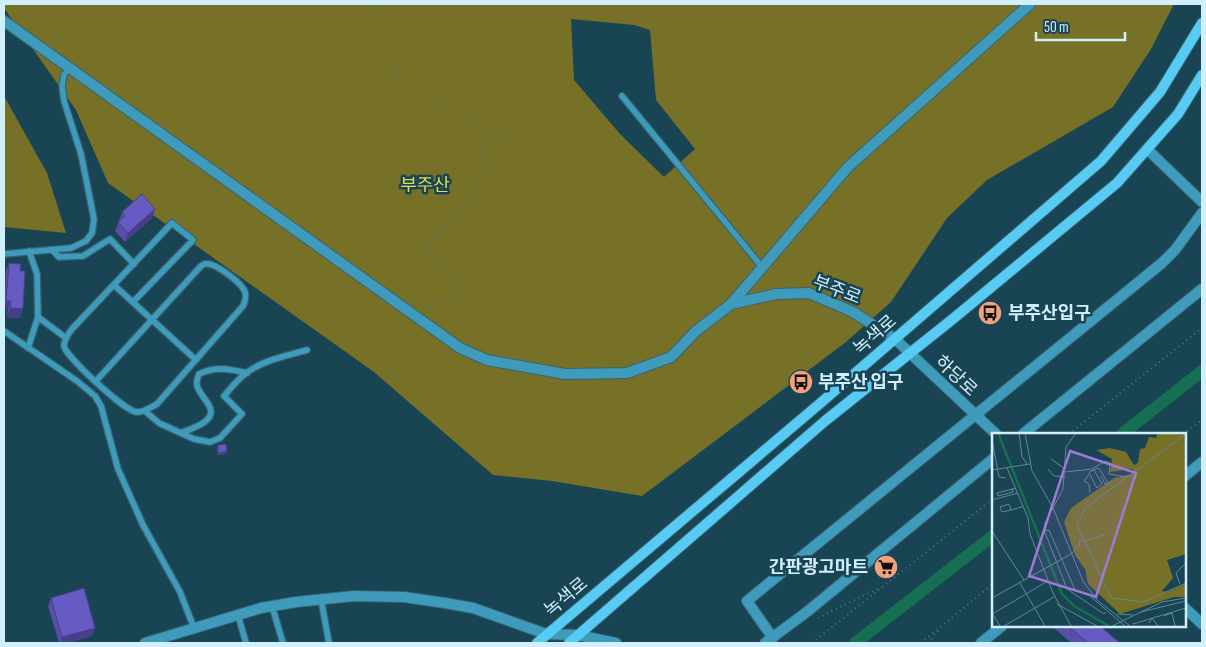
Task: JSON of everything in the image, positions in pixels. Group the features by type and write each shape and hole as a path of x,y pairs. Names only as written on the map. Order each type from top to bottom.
{"main road":[{"name":"녹색로","path":"537,643 1101,161 1160,92 1202,23"},
{"name":"녹색로","path":"569,643 825,421 1116,183 1178,114 1202,75"}],"street":[{"path":"4,21 460,348 487,360 565,374 627,373 671,357 696,331 731,304 848,166 1030,4"},
{"path":"1147,149 1202,202"},
{"path":"992,460 769,641 747,601 1162,263 1175,250 1202,213"},
{"path":"1024,433 1202,289"},
{"name":"부주로","path":"731,304 776,294 809,293 854,312 895,339"},
{"name":"하당로","path":"895,339 995,433"},
{"path":"1186,475 1202,462"},
{"path":"145,643 174,639 194,628 272,606 354,596 404,597 473,608 546,634 578,635 616,643"},
{"path":"1186,609 1202,624"},
{"path":"981,643 1001,627"}],"lane":[{"path":"4,254 71,248 86,241 92,233 94,219 81,154 64,101 62,85 64,75 69,68"},
{"path":"622,96 762,267"},
{"path":"96,381 201,266 207,263 216,266 242,287 246,300 243,306 157,404 138,413 118,403 67,353 64,345 72,329 172,223 193,240 133,302"},
{"path":"52,250 59,256 83,256 110,239 134,264"},
{"path":"28,348 38,317 37,274 29,252"},
{"path":"114,285 196,360"},
{"path":"38,317 66,338"},
{"path":"4,331 77,381 95,396 100,406 118,469 143,525 180,592 194,628"},
{"path":"145,410 159,423 194,439 210,442 220,438 242,414 224,396 247,372 262,364 307,350"},
{"path":"181,433 208,419 211,413 208,400 197,386 199,374 206,370 223,368 247,372"},
{"path":"321,599 330,643"},
{"path":"272,606 282,643"},
{"path":"238,615 246,643"}],"path":[{"path":"370,4 375,19 402,44 394,80 505,139 479,150 490,168 478,179 472,177 469,206 454,218 455,230 440,228 427,248 436,265 449,272 461,298 432,304 420,318"},
{"path":"1071,433 1202,328"},
{"path":"1184,433 1202,420"},
{"path":"812,643 992,500"},
{"path":"921,643 992,584"},
{"path":"811,620 885,585"},
{"path":"928,643 942,626"}],"green space":[{"name":"부주산","path":"4,4 1174,4 1151,49 1113,107 987,180 947,218 891,302 846,342 642,496 552,481 493,475 374,372 108,183 76,110 4,8","holes":["571,19 634,25 650,30 656,100 695,149 664,177 620,134 574,80"]},
{"path":"4,96 47,173 66,233 4,227"}],"building":[{"path":"142,194 155,209 128,233 118,222 125,216 122,212"},
{"path":"9,263 21,264 20,271 25,271 23,309 10,308 11,301 6,301"},
{"path":"226,444 227,451 219,453 218,445"},
{"path":"84,588 95,628 62,637 51,598"},
{"path":"1070,627 1101,627 1120,643 1088,643"}],"waterway":[{"path":"1123,433 1202,371"},
{"path":"855,643 992,537"}],"place":[{"name":"부주산입구","path":"990,313"},
{"name":"부주산 입구","path":"801,382"},
{"name":"간판광고마트","path":"886,567"}]}
